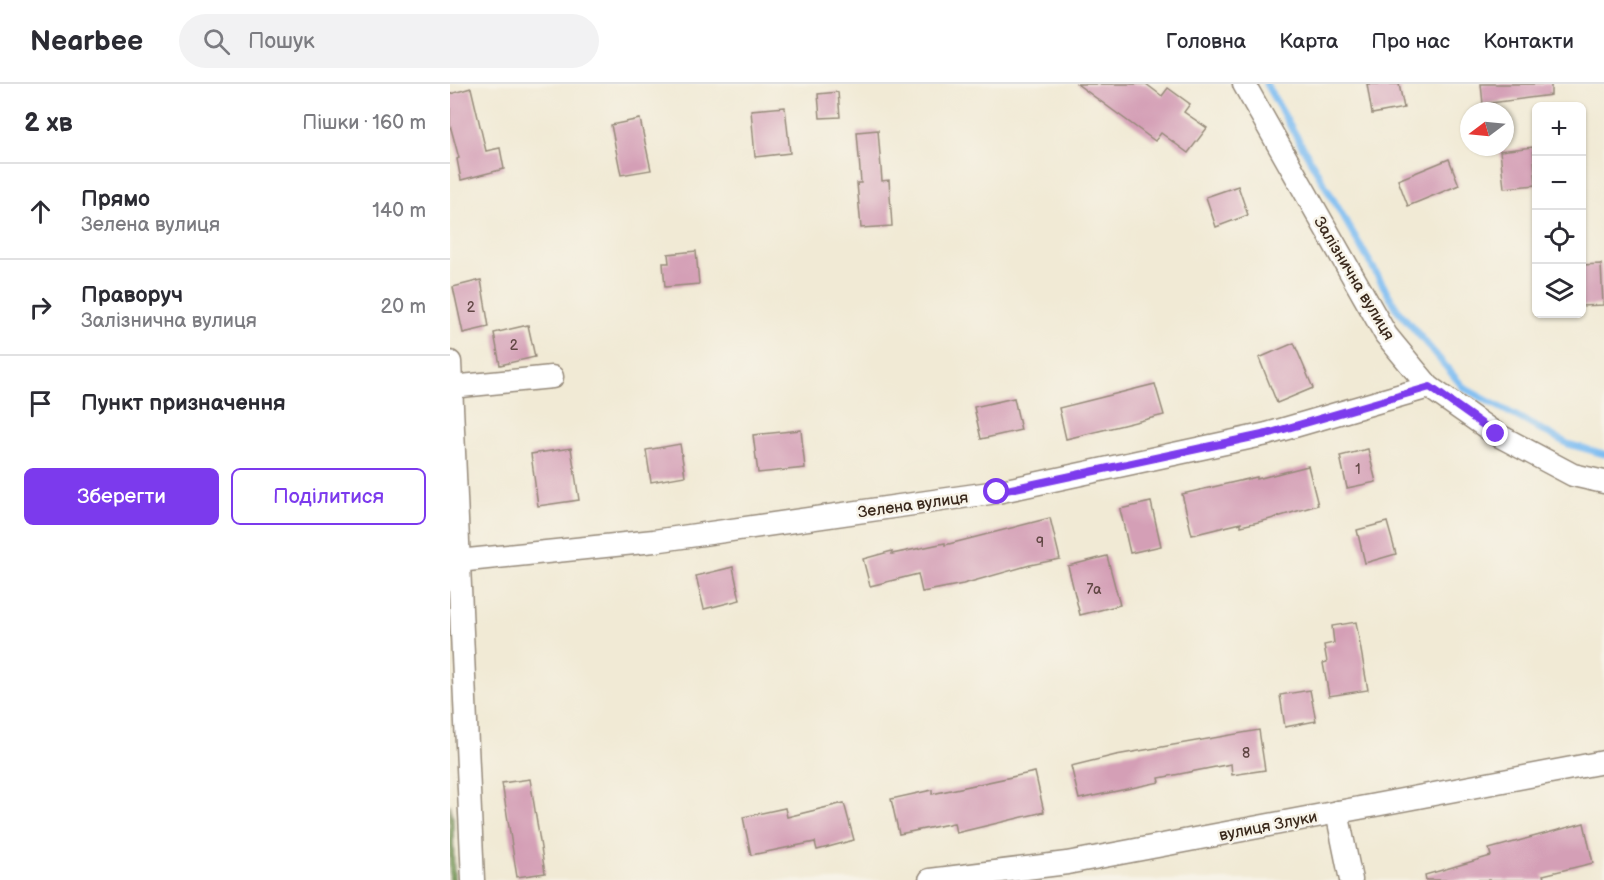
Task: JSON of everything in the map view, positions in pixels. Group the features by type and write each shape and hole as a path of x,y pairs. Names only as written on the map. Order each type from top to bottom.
{"street":[{"name":"Залізнична вулиця","path":"1244,84 1386,335 1430,387 1496,434 1573,475 1604,482"},
{"path":"450,362 473,880"},
{"path":"451,387 552,377"},
{"name":"Зелена вулиця","path":"458,561 654,541 997,492 1267,434 1430,387"},
{"name":"вулиця Злуки","path":"941,879 1067,863 1604,762"},
{"path":"1337,812 1351,880"}],"green space":[{"path":"450,804 453,818 454,880 450,880"}],"building":[{"path":"1077,84 1146,84 1162,96 1168,88 1190,104 1184,112 1207,128 1188,153 1161,133 1155,141"},
{"path":"1367,84 1399,84 1404,108 1372,114"},
{"path":"1481,84 1551,84 1551,95 1483,102"},
{"path":"471,88 486,151 500,148 504,169 461,180 457,159 459,158 450,125 450,94"},
{"path":"838,92 840,117 820,118 818,94"},
{"path":"785,107 790,153 755,157 751,110"},
{"path":"640,119 651,170 621,175 611,125"},
{"path":"878,130 882,181 889,180 892,226 861,228 857,183 861,183 857,132"},
{"path":"1532,147 1532,185 1504,188 1501,156 1514,156 1514,149"},
{"path":"1449,159 1459,185 1408,206 1398,180"},
{"path":"1238,186 1248,215 1216,227 1206,197"},
{"path":"696,251 699,284 665,287 663,263 669,263 668,254"},
{"path":"1601,264 1603,305 1586,306 1586,265"},
{"path":"481,280 489,327 463,333 453,287"},
{"path":"528,325 535,357 500,365 494,333"},
{"path":"1294,343 1313,388 1277,403 1259,358"},
{"path":"1155,384 1164,415 1066,439 1059,408"},
{"path":"1014,398 1021,430 981,439 974,407"},
{"path":"801,430 805,468 758,473 753,435"},
{"path":"680,444 685,476 651,482 646,450"},
{"path":"571,448 579,500 538,506 531,454"},
{"path":"1368,449 1376,482 1347,488 1340,456"},
{"path":"1308,466 1318,505 1267,520 1241,526 1241,523 1192,535 1182,494"},
{"path":"1151,502 1161,546 1130,553 1120,509"},
{"path":"1050,518 1060,559 922,592 918,574 870,586 863,559 892,551 892,554 945,543 945,545"},
{"path":"1387,522 1396,554 1365,563 1357,530"},
{"path":"1107,556 1120,605 1080,615 1068,566"},
{"path":"733,567 740,600 704,609 696,576"},
{"path":"1356,622 1368,690 1329,696 1323,663 1327,662 1324,645 1334,643 1332,626"},
{"path":"1310,690 1316,721 1285,727 1280,695"},
{"path":"1259,730 1265,770 1232,775 1231,764 1159,778 1160,782 1079,799 1071,766 1116,755"},
{"path":"1035,772 1044,812 956,833 954,823 899,834 891,799 932,790 932,794"},
{"path":"530,779 545,873 517,877 502,783"},
{"path":"844,803 854,840 817,850 815,842 751,855 743,817 785,808 787,817"},
{"path":"1584,823 1593,863 1543,875 1545,880 1426,880 1425,875 1491,856 1489,849"}],"waterway":[{"path":"1266,84 1397,309 1464,388 1568,444 1604,454"}],"route":[{"path":"997,492 1267,434 1430,387 1496,434"}]}
